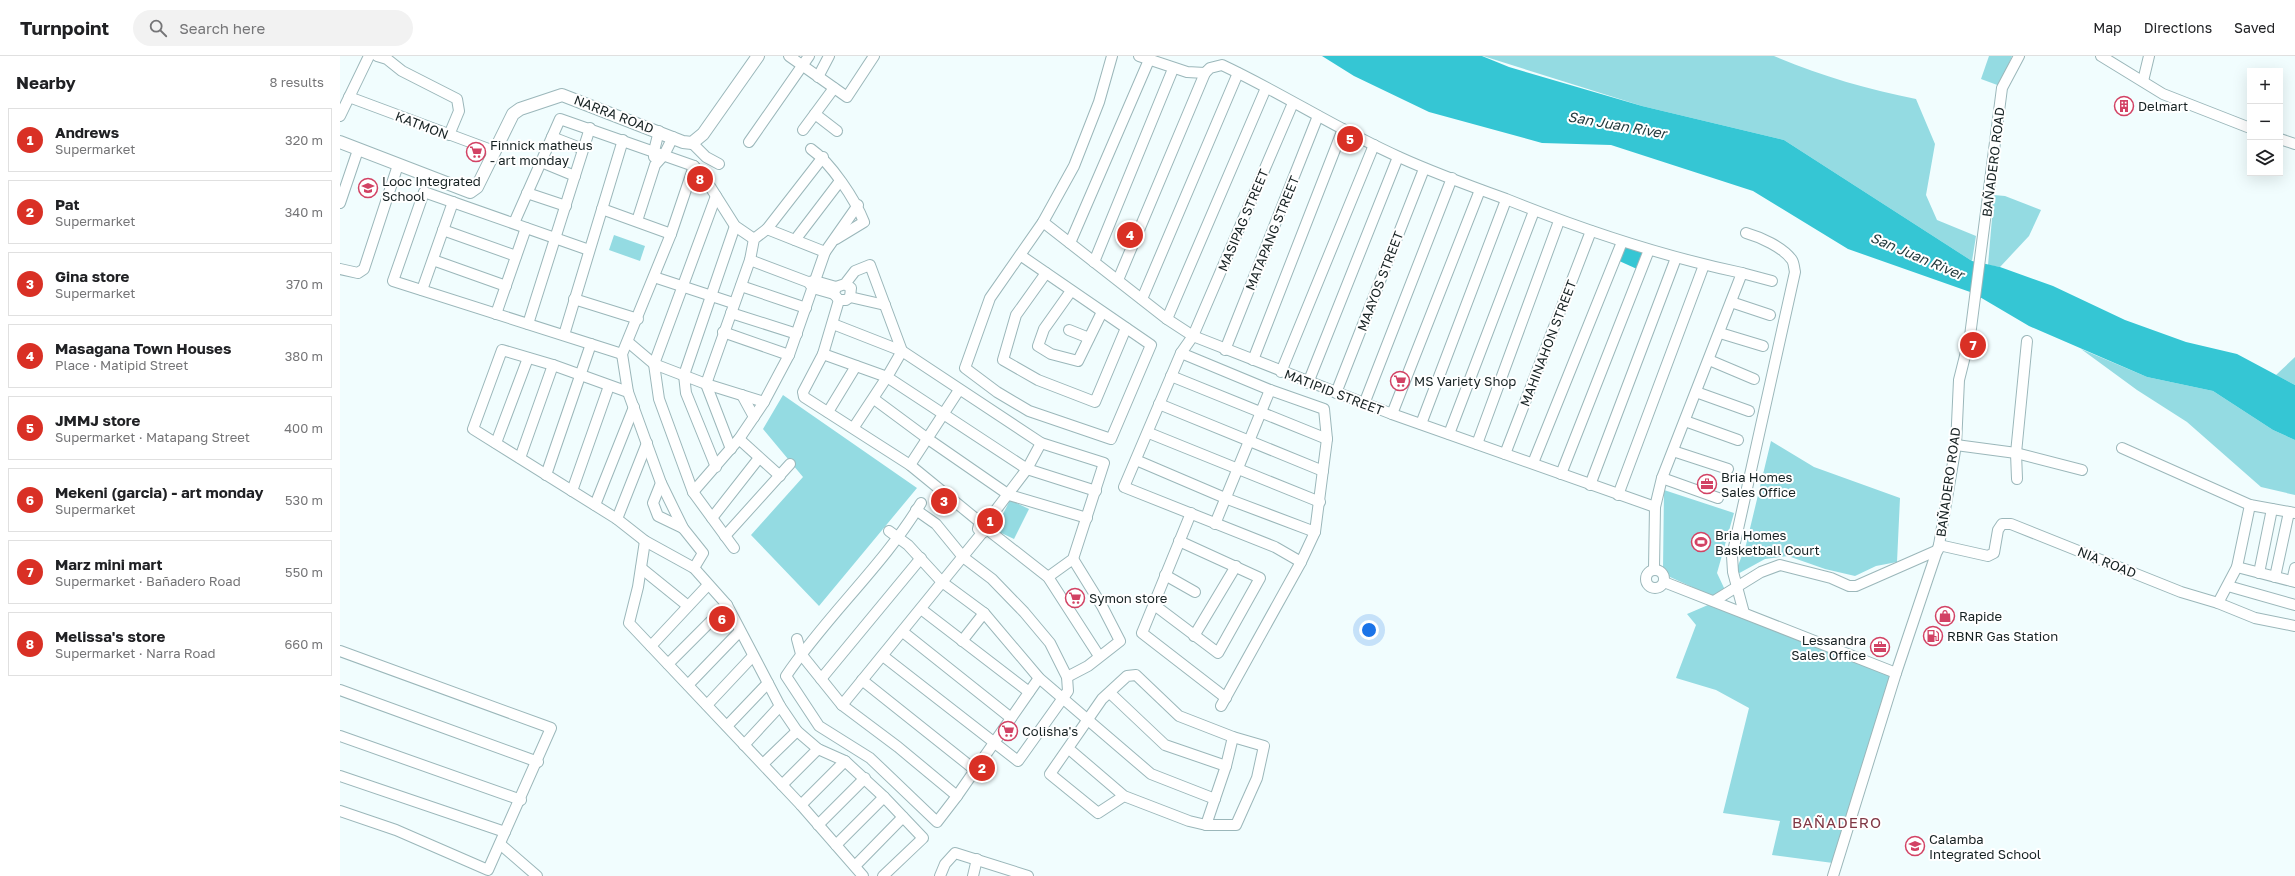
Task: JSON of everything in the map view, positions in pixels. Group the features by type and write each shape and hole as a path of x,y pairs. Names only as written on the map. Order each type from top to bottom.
{"main road":[{"path":"692,143 703,134 758,56"},
{"name":"NARRA ROAD","path":"340,142 470,192 477,187 509,119 517,110 562,95 692,143"}],"street":[{"path":"340,116 368,56"},
{"path":"378,56 387,59 402,72 457,99 459,111 449,135"},
{"path":"789,56 847,97 874,56"},
{"path":"749,142 809,56"},
{"path":"818,77 829,56"},
{"path":"1020,255 1150,345 1110,439 1029,411 997,392 966,368 990,298 1043,222 1074,166 1099,102 1112,56"},
{"path":"1139,56 1187,72 1205,73"},
{"name":"BAÑADERO ROAD","path":"1833,876 1896,673 1939,547 1956,445 1959,380 1972,324 2002,88 2019,56"},
{"path":"2102,56 2163,94 2247,127"},
{"path":"2143,81 2149,56"},
{"path":"1070,243 1149,60"},
{"path":"1118,280 1205,73 1210,68 1222,66 1374,145 1424,169 1452,178 1559,221 1622,242 1676,258 1772,280"},
{"path":"1094,262 1173,68"},
{"path":"1142,299 1238,73"},
{"path":"803,130 834,88"},
{"path":"1167,319 1266,88"},
{"name":"KATMON","path":"350,97 494,151"},
{"name":"MASIPAG STREET","path":"1190,513 1124,487 1149,433 1171,376 1182,353 1193,336 1293,103"},
{"path":"815,114 837,131"},
{"name":"MATAPANG STREET","path":"1226,350 1318,116"},
{"path":"514,223 560,119 590,128 694,166 704,177 735,226 754,239"},
{"path":"528,324 590,128"},
{"path":"1253,360 1343,129"},
{"path":"656,165 654,151 659,131"},
{"path":"552,137 583,149"},
{"path":"637,221 656,165 664,155 673,137"},
{"path":"564,335 623,140"},
{"path":"2283,140 2295,144"},
{"path":"692,143 706,157 719,164"},
{"path":"1281,372 1374,145"},
{"path":"811,149 822,157 858,205 864,222 833,241"},
{"path":"340,203 358,150"},
{"path":"731,449 706,384 723,332 750,260 754,239 767,229 822,157"},
{"path":"1308,382 1398,157"},
{"path":"541,162 575,176"},
{"path":"340,269 358,273 364,269 398,165"},
{"path":"694,166 638,319 622,354 628,392 661,483 683,528 703,553 694,568"},
{"name":"MAAYOS STREET","path":"1336,393 1424,169"},
{"path":"1364,404 1452,178"},
{"path":"795,240 840,181"},
{"path":"1392,414 1480,190"},
{"path":"589,250 424,192 393,281 622,354"},
{"path":"527,193 566,206"},
{"path":"716,196 654,364 659,399 693,492 734,548"},
{"path":"1420,424 1506,200"},
{"path":"422,290 453,202"},
{"path":"693,492 739,439 764,402 790,354 806,308 812,284 825,252 858,205"},
{"path":"602,209 670,234"},
{"path":"1449,434 1534,211"},
{"path":"1477,444 1559,221"},
{"name":"MATIPID STREET","path":"1043,222 1167,319 1193,336 1364,404 1655,507"},
{"path":"716,467 686,393 684,375 710,295 735,226"},
{"path":"496,314 526,228"},
{"path":"767,229 825,252"},
{"path":"443,230 516,256"},
{"name":"MAHINAHON STREET","path":"1505,454 1591,231"},
{"path":"1744,613 1732,556 1794,272 1792,261 1788,256 1763,238 1746,234"},
{"path":"1533,463 1622,242"},
{"path":"1561,474 1649,250"},
{"path":"1590,485 1676,258"},
{"path":"433,260 506,286"},
{"path":"750,260 812,284 839,291 850,288 850,297 885,305"},
{"path":"902,351 870,264 855,271 839,291 833,324 823,354 802,395 910,464 984,527 1048,577 1099,656"},
{"path":"1618,495 1704,265"},
{"path":"1046,274 1016,315 1003,360 1038,380 1095,402 1126,328"},
{"path":"1654,569 1655,507 1662,478 1674,451 1684,421 1742,274"},
{"path":"654,276 710,295 732,308 797,334"},
{"path":"741,286 806,308"},
{"path":"1071,291 1044,329 1038,346 1051,354 1078,361 1102,312"},
{"path":"574,299 638,319"},
{"path":"1731,302 1770,316"},
{"path":"833,324 902,351 1041,443 1104,463 1073,559 1048,577"},
{"path":"1069,330 1089,338"},
{"path":"723,332 790,354"},
{"path":"1720,333 1763,346"},
{"path":"2017,479 2016,453 2027,341"},
{"path":"628,342 654,364 706,384 764,402"},
{"path":"546,475 591,344"},
{"path":"628,392 581,374 502,350 473,429 617,519 645,541 694,568 727,605 780,706 797,731 818,749 845,761 865,778 923,838 883,876"},
{"path":"854,427 874,399 902,351"},
{"path":"1182,353 1270,390 1324,409 1327,439 1320,502 1315,532 1301,562 1223,702 1142,633 1190,513 1275,547 1301,562"},
{"path":"823,354 887,377 1027,469 1096,491"},
{"path":"496,443 528,358"},
{"path":"1709,360 1754,379"},
{"path":"520,458 553,365"},
{"path":"828,412 856,366"},
{"path":"1171,376 1327,439"},
{"path":"572,491 609,386"},
{"path":"910,464 928,439 942,414 959,390"},
{"path":"1215,524 1270,390"},
{"path":"1696,392 1749,411"},
{"path":"742,394 754,417"},
{"path":"874,399 928,439 1009,495 1087,518"},
{"path":"1159,404 1323,471"},
{"path":"595,505 634,407"},
{"path":"1684,421 1738,440"},
{"path":"1149,433 1320,502"},
{"path":"739,439 780,476"},
{"path":"617,519 647,443"},
{"path":"842,705 963,557 1027,469 1041,443"},
{"path":"1956,445 2016,453 2082,470"},
{"path":"2122,448 2250,505 2292,512 2275,577"},
{"path":"1674,451 1728,469"},
{"path":"712,518 759,458"},
{"path":"1136,460 1225,498 1315,532"},
{"path":"725,536 790,464"},
{"path":"1662,478 1718,498"},
{"path":"661,483 653,503 658,516 683,528"},
{"path":"2218,603 2237,567 2250,505"},
{"path":"883,656 993,744 1018,761 1064,699 1068,691 1067,677 1050,644 1024,612 992,579 963,557 936,524 919,507 893,534 801,654 786,676 818,726 870,758 937,822 957,796 993,744 1010,718 1039,678"},
{"path":"2258,573 2272,509"},
{"name":"NIA ROAD","path":"1939,547 1988,556 1994,553 1998,530 2002,524 2011,524 2181,592 2218,603 2254,618 2295,626"},
{"path":"893,534 908,545 942,582 984,613 1039,678 1151,774 1215,799"},
{"path":"645,541 641,568 629,623 801,804 863,876"},
{"path":"1153,604 1218,653 1260,578 1179,541"},
{"path":"1714,601 1761,572 1780,565 1830,578 1849,586 1856,586 1939,547"},
{"path":"821,679 921,558"},
{"path":"1067,677 1088,666 1120,641 1102,606 1073,559"},
{"path":"1194,636 1236,566"},
{"path":"2237,567 2294,582 2295,568"},
{"path":"641,568 688,606"},
{"path":"1654,569 1647,574 1646,580 1649,586 1657,588 1664,582"},
{"path":"1654,569 1662,573 1664,582"},
{"path":"1165,575 1195,592"},
{"path":"1664,582 1896,673"},
{"path":"650,646 708,584"},
{"path":"2228,586 2295,605"},
{"path":"668,664 727,605"},
{"path":"921,609 1029,692"},
{"path":"962,641 984,613"},
{"path":"688,685 740,631"},
{"path":"903,632 1010,718"},
{"path":"797,639 801,654 842,705 898,747 957,796"},
{"path":"340,651 551,728 538,762 488,870 396,830 340,811"},
{"path":"707,705 753,656"},
{"path":"1068,749 1124,796 1206,825 1236,826 1257,778 1264,746 1233,737 1179,716 1136,675 1127,676 1087,718 1068,749 1050,774 1098,813 1124,796"},
{"path":"862,680 975,770"},
{"path":"727,726 768,682"},
{"path":"340,690 538,762"},
{"path":"1110,693 1165,745 1226,766"},
{"path":"744,745 780,706"},
{"path":"763,764 797,731"},
{"path":"340,736 521,800"},
{"path":"1206,825 1226,766 1233,737"},
{"path":"782,785 818,749"},
{"path":"801,804 845,761"},
{"path":"340,776 505,832"},
{"path":"818,825 865,778"},
{"path":"836,845 884,797"},
{"path":"855,866 903,816"},
{"path":"500,844 537,876"},
{"path":"940,876 945,864 955,853 977,859 1004,872 1028,876"},
{"path":"973,876 977,859"}],"shaded area":[{"path":"1483,56 1774,56 1809,70 1844,81 1916,99 1935,144 1926,195 1937,220 1976,236 1972,261 1784,140 1642,106"},
{"path":"1989,56 2012,56 2000,86 1981,79"},
{"path":"1994,195 2005,196 2041,210 2029,236 2000,267 1988,265"},
{"path":"614,235 645,246 640,261 609,250"},
{"path":"2081,349 2147,377 2213,391 2273,430 2295,440 2295,495 2261,487 2187,422 2137,390"},
{"path":"2295,357 2295,385 2276,375"},
{"path":"783,395 917,488 819,606 751,535 803,477 763,429"},
{"path":"1771,441 1814,467 1900,498 1897,562 1876,566 1855,576 1825,569 1788,556 1765,559 1734,576 1746,545"},
{"path":"1664,490 1734,513 1717,573 1725,590 1712,596 1670,577 1663,570"},
{"path":"1010,500 1029,509 1014,539 995,530"},
{"path":"1708,605 1895,677 1833,863 1772,855 1780,821 1723,813 1749,708 1716,690 1676,678 1696,625 1687,614"}],"water":[{"name":"San Juan River","path":"1322,56 1482,56 1509,67 1642,106 1784,140 1972,261 2000,267 2053,286 2125,320 2186,342 2237,354 2295,385 2295,440 2273,430 2213,391 2147,377 2029,326 1973,293 1848,249 1753,191 1611,145 1542,143 1429,112 1354,76"},
{"path":"1622,245 1643,253 1637,269 1617,260"}],"place":[{"name":"Delmart","path":"2124,106"},
{"name":"JMMJ store","path":"1350,139"},
{"name":"Finnick matheus - art monday","path":"476,152"},
{"name":"Melissa's store","path":"700,179"},
{"name":"Looc Integrated School","path":"368,188"},
{"name":"Masagana Town Houses","path":"1130,235"},
{"name":"Marz mini mart","path":"1973,345"},
{"name":"MS Variety Shop","path":"1400,381"},
{"name":"Bria Homes Sales Office","path":"1707,484"},
{"name":"Gina store","path":"944,501"},
{"name":"Andrews","path":"990,521"},
{"name":"Bria Homes Basketball Court","path":"1701,542"},
{"name":"Symon store","path":"1075,598"},
{"name":"Rapide","path":"1945,616"},
{"name":"Mekeni (garcia) - art monday","path":"722,619"},
{"name":"RBNR Gas Station","path":"1933,636"},
{"name":"Lessandra Sales Office","path":"1880,647"},
{"name":"Colisha's","path":"1008,731"},
{"name":"Pat","path":"982,768"},
{"name":"Calamba Integrated School","path":"1915,846"}],"district":[{"name":"BAÑADERO","path":"1837,823"}]}
